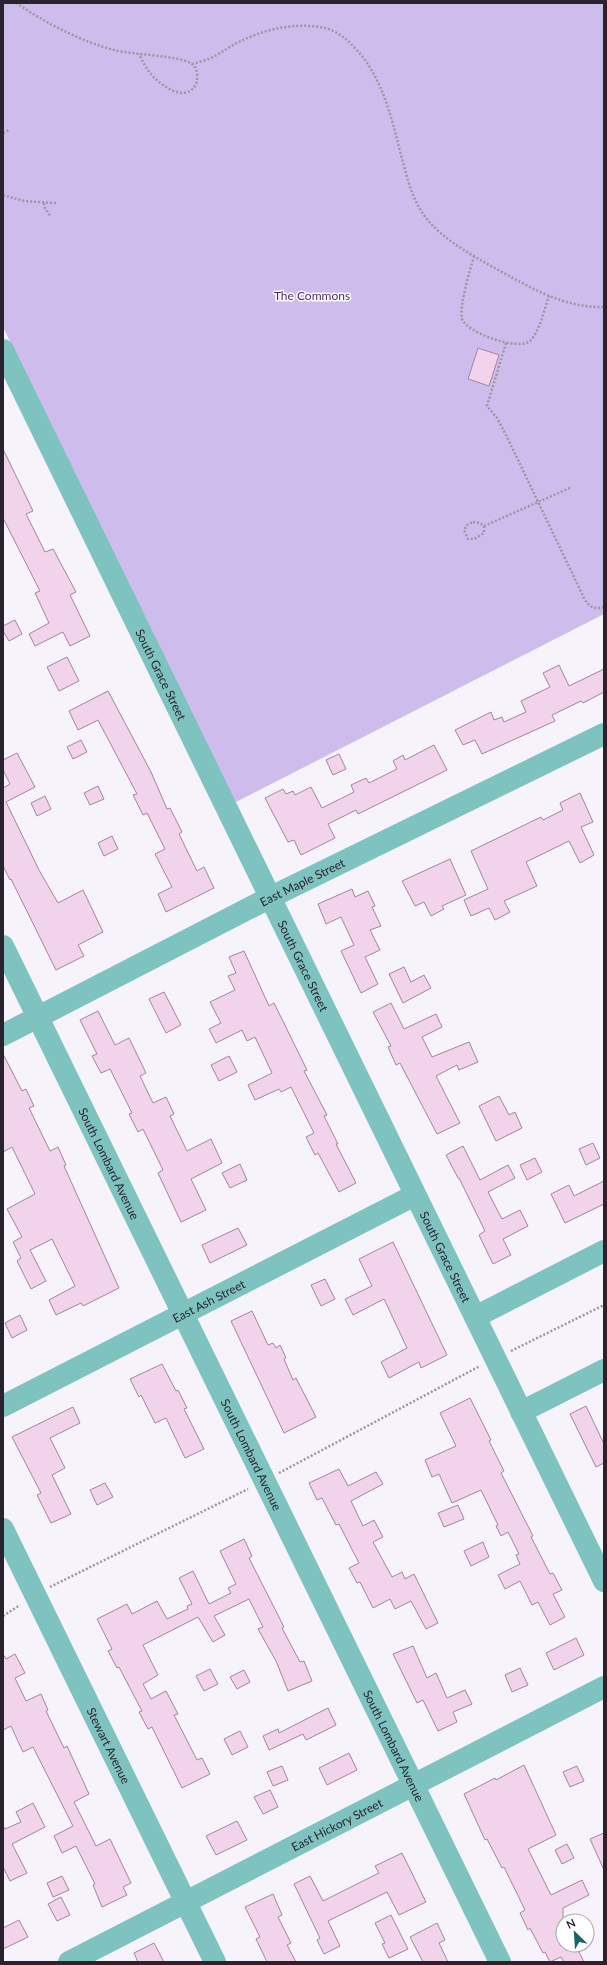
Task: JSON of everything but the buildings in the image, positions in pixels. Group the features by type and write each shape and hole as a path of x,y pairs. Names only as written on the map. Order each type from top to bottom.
{"street":[{"name":"South Grace Street","path":"3,350 604,1581"},
{"name":"East Maple Street","path":"3,1034 271,897 604,734"},
{"name":"South Lombard Avenue","path":"3,946 500,1962"},
{"name":"East Ash Street","path":"3,1406 414,1194"},
{"path":"476,1318 604,1251"},
{"path":"521,1412 604,1370"},
{"name":"Stewart Avenue","path":"3,1529 215,1962"},
{"name":"East Hickory Street","path":"69,1962 604,1686"}],"path":[{"path":"16,3 33,14 90,42 116,51 180,60 192,64 213,57 241,41 272,29 297,25 321,27 335,32 346,38 358,50 370,67 382,90 392,120 408,184 420,209 442,233 474,256 549,296 572,304 604,307"},
{"path":"139,54 157,81 177,93 185,93 192,90 196,84 196,70 192,64"},
{"path":"3,133 9,130"},
{"path":"3,195 12,199 56,203"},
{"path":"44,203 45,208 51,217"},
{"path":"474,256 462,309 462,319 466,325 473,330 506,343 520,345 530,340 536,332 549,296"},
{"path":"506,343 486,406 497,418 588,605 594,608 604,607"},
{"path":"484,526 572,487"},
{"path":"473,522 480,522 484,526 484,533 479,537 468,539 465,535 464,530 473,522"},
{"path":"505,1354 604,1305"},
{"path":"276,1474 485,1364"},
{"path":"45,1590 66,1578 253,1486"},
{"path":"3,1616 21,1604"}],"green space":[{"name":"The Commons","path":"3,3 604,3 604,614 234,803 3,327"}]}
